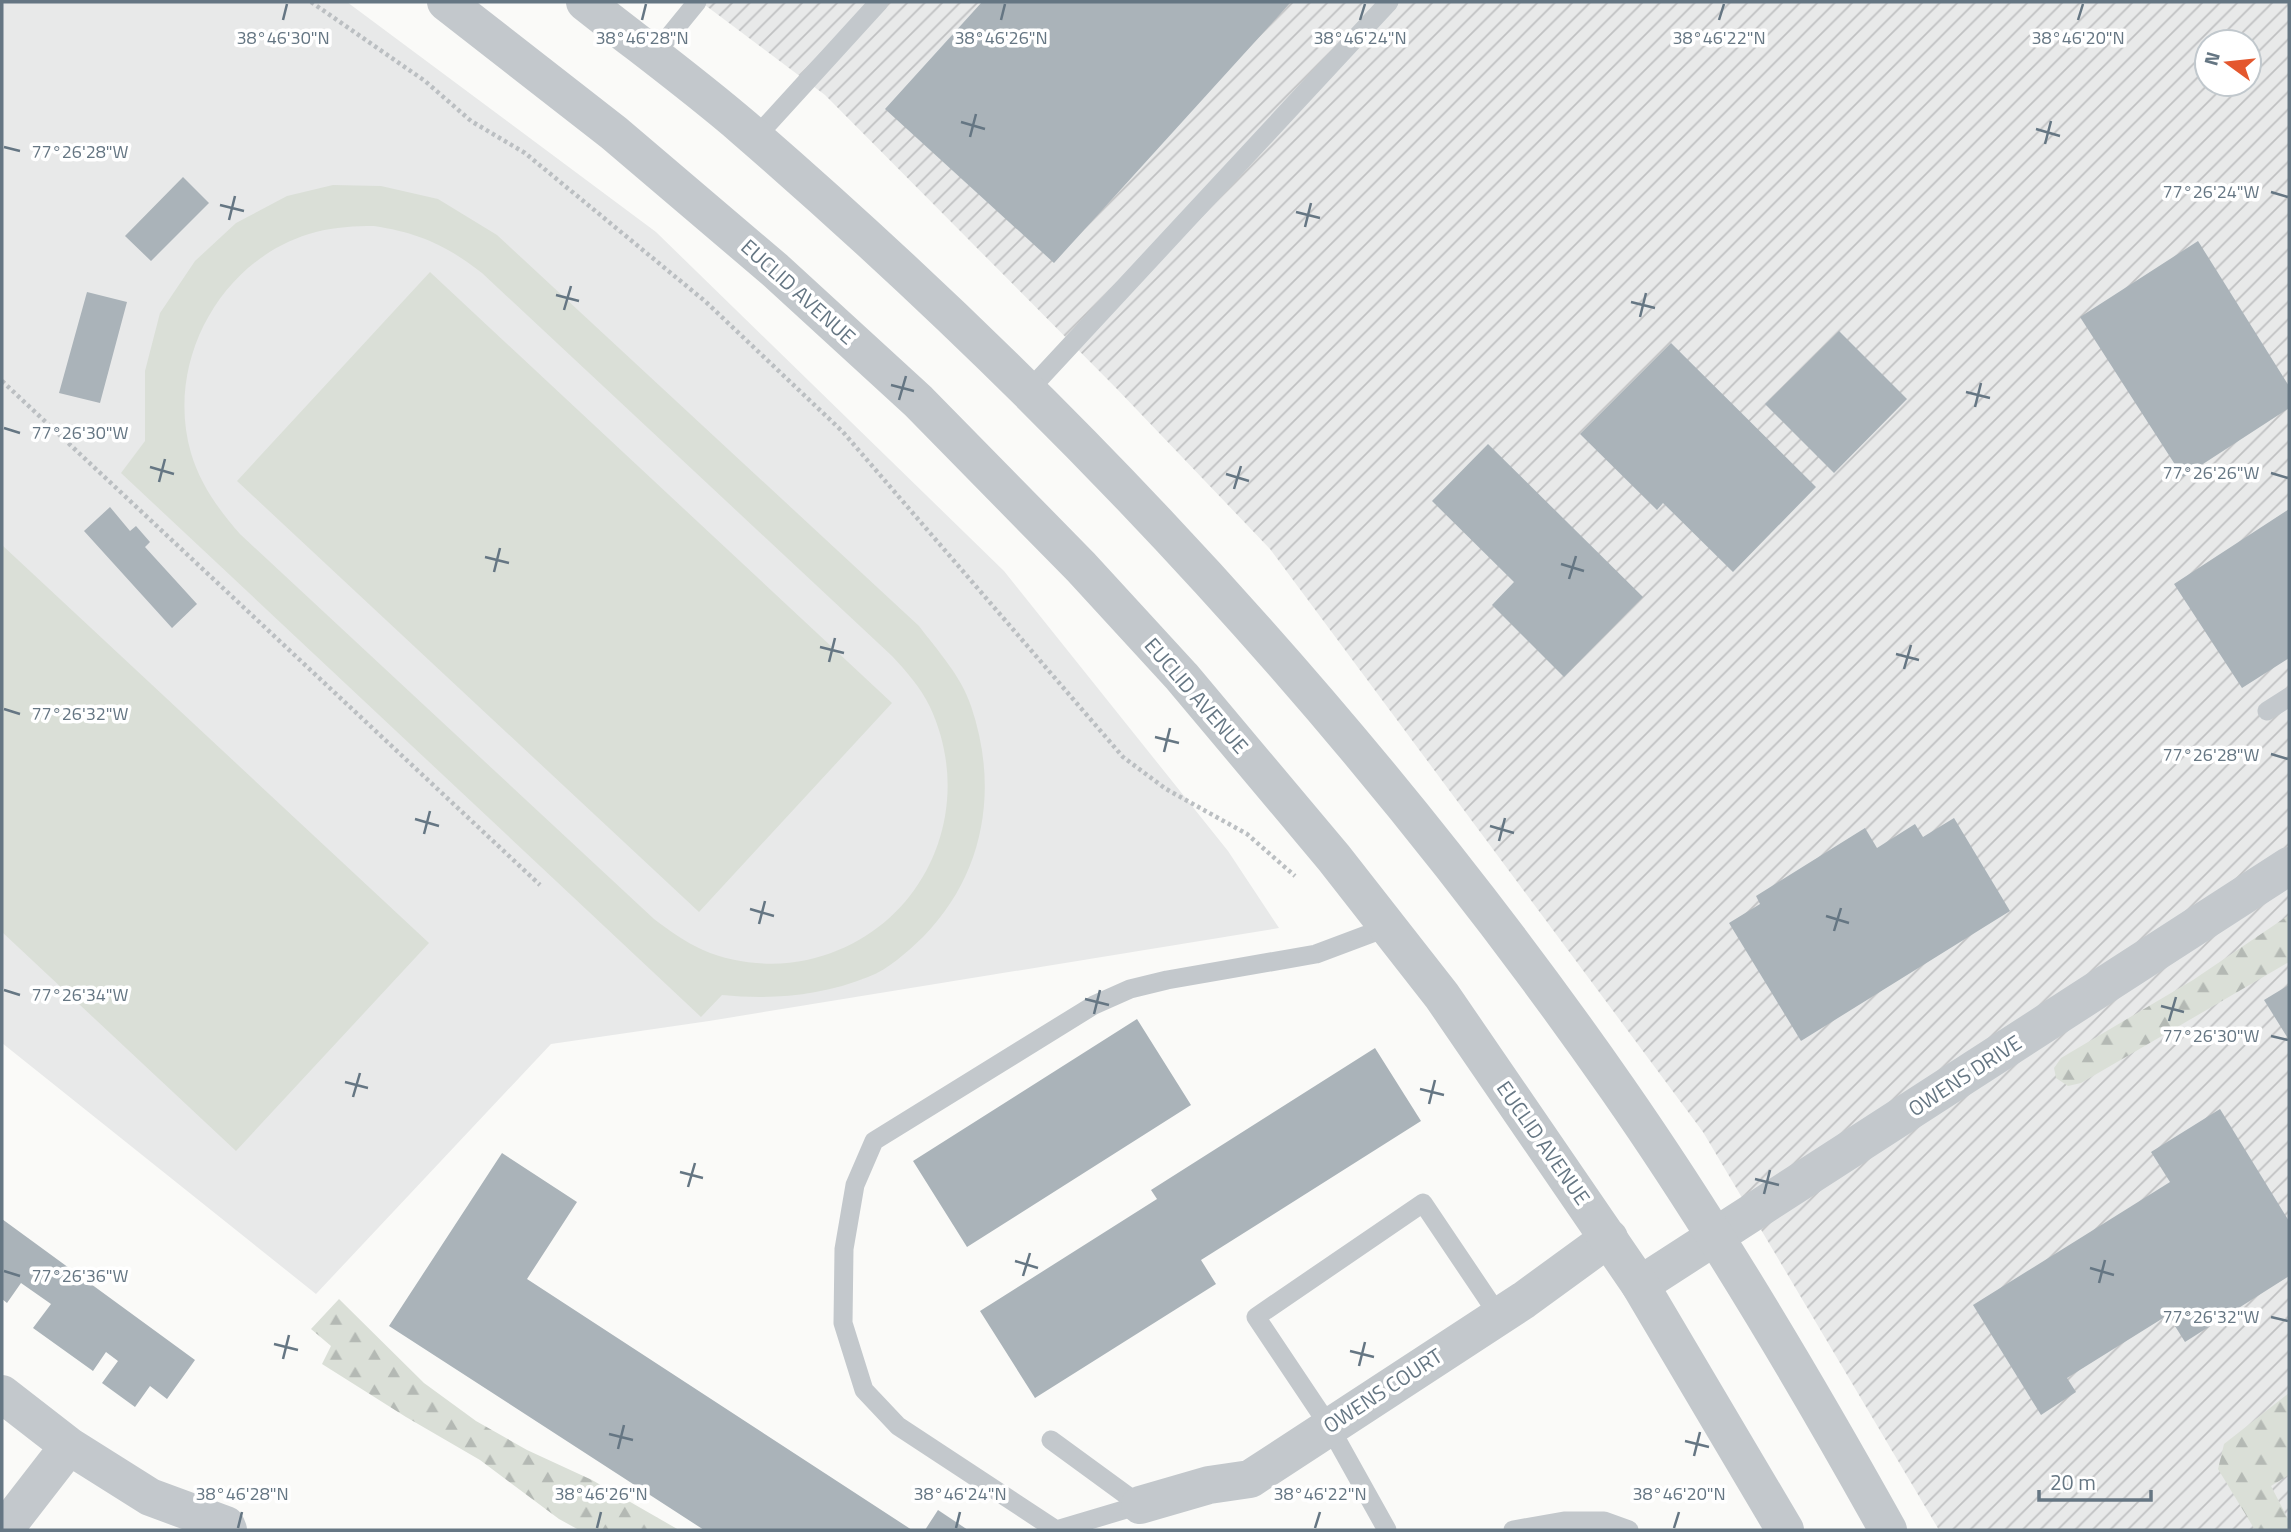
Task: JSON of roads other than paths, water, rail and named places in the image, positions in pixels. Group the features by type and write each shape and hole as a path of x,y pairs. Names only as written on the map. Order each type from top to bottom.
{"street":[{"name":"EUCLID AVENUE","path":"446,2 635,150 775,270 918,401 1081,567 1182,677 1334,858 1442,996 1640,1285 1785,1530"},
{"path":"585,2 755,138 915,281 1029,390 1203,570 1381,777 1520,955 1618,1090 1715,1236 1888,1530"},
{"name":"OWENS DRIVE","path":"1640,1285 2289,866"},
{"name":"OWENS COURT","path":"1140,1505 1209,1485 1250,1479 1499,1316 1609,1238"},
{"path":"2,1394 69,1446 149,1497 226,1525 228,1530"},
{"path":"4,1530 69,1446"}],"lane":[{"path":"653,56 697,2"},
{"path":"755,138 879,2"},
{"path":"1029,390 1389,2"},
{"path":"2267,711 2289,697"},
{"path":"1140,1505 1056,1530 898,1426 864,1390 843,1322 844,1249 855,1185 874,1141 1094,1005 1130,989 1167,980 1316,954 1388,927"},
{"path":"1387,1530 1329,1426 1256,1317 1423,1203 1499,1316"},
{"path":"1051,1440 1140,1505"},
{"path":"1513,1530 1564,1521 1604,1521 1629,1530"}]}
